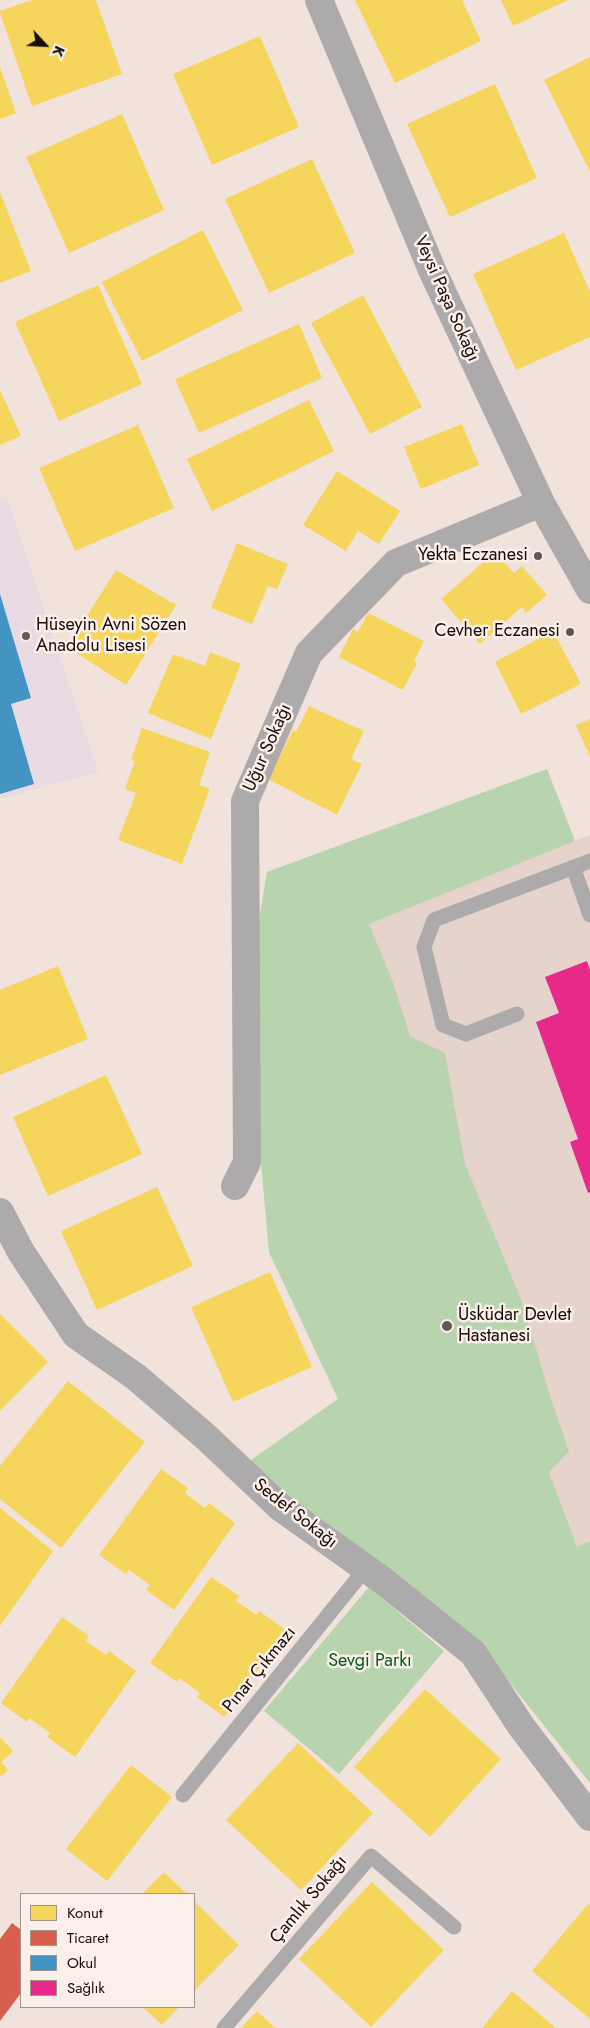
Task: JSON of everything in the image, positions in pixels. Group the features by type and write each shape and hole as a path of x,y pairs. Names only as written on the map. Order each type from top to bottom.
{"street":[{"name":"Veysi Paşa Sokağı","path":"319,0 432,270 540,503 590,590"},
{"name":"Uğur Sokağı","path":"235,1186 247,1162 245,801 310,653 396,562 540,503"},
{"name":"Sedef Sokağı","path":"0,1212 21,1252 76,1335 136,1377 206,1437 280,1507 366,1568 474,1653 521,1726 590,1817"}],"lane":[{"path":"517,1014 466,1034 443,1025 424,947 434,920 590,862"},
{"path":"573,868 590,915"},
{"name":"Pınar Çıkmazı","path":"183,1795 366,1568"},
{"name":"Çamlık Sokağı","path":"224,2028 371,1856 454,1927"}],"shaded area":[{"name":"Hüseyin Avni Sözen Anadolu Lisesi","path":"7,498 98,772 0,799 0,500"},
{"name":"Üsküdar Devlet Hastanesi","path":"547,769 575,841 590,835 590,1783 482,1648 244,1465 338,1399 269,1252 267,872"}],"green space":[{"name":"Üsküdar Devlet Hastanesi","path":"547,769 575,841 369,924 393,982 410,1036 445,1053 465,1164 523,1304 550,1396 569,1451 549,1472 577,1547 590,1541 590,1783 482,1648 244,1465 338,1399 269,1252 246,997 267,872"},
{"name":"Sevgi Parkı","path":"369,1587 444,1651 339,1774 264,1711"}],"building: Konut":[{"path":"32,0 96,0 122,74 32,106 0,11"},
{"path":"355,0 462,0 481,41 395,83"},
{"path":"501,0 568,0 513,26"},
{"path":"260,36 299,127 212,165 173,74"},
{"path":"590,57 590,172 544,80"},
{"path":"0,67 16,113 0,119"},
{"path":"495,84 537,178 450,217 407,124"},
{"path":"122,114 164,210 69,253 26,157"},
{"path":"312,159 355,253 269,293 225,199"},
{"path":"0,192 31,271 0,283"},
{"path":"203,230 243,310 142,361 102,282"},
{"path":"564,233 590,292 590,337 516,370 473,274"},
{"path":"98,285 142,384 59,421 15,322"},
{"path":"363,295 422,407 370,434 311,323"},
{"path":"299,324 322,378 199,433 175,379"},
{"path":"0,390 21,436 0,445"},
{"path":"309,400 334,451 212,511 187,459"},
{"path":"462,424 479,465 421,489 404,447"},
{"path":"138,425 174,508 75,551 39,468"},
{"path":"337,471 400,511 379,544 358,531 346,551 303,525"},
{"path":"237,543 288,564 277,589 268,586 252,624 211,608"},
{"path":"495,552 514,573 522,566 547,595 526,613 522,607 480,644 441,599"},
{"path":"116,570 176,605 126,685 67,647"},
{"path":"368,613 424,641 414,661 417,663 403,690 339,657 353,629 358,632"},
{"path":"553,631 581,684 521,714 495,662"},
{"path":"210,652 241,664 211,739 148,713 173,654 205,666"},
{"path":"309,706 364,731 351,759 362,764 337,815 268,779 293,730 296,732"},
{"path":"590,719 590,757 576,725"},
{"path":"142,728 210,752 199,785 210,789 182,864 118,840 136,793 125,789 135,761 131,760"},
{"path":"58,966 88,1039 0,1075 0,990"},
{"path":"106,1075 142,1154 48,1196 13,1117"},
{"path":"157,1187 193,1266 97,1310 61,1231"},
{"path":"270,1272 312,1367 233,1402 191,1307"},
{"path":"0,1314 48,1362 0,1411"},
{"path":"68,1381 145,1442 61,1548 0,1499 0,1466"},
{"path":"161,1469 188,1488 185,1493 205,1508 209,1503 235,1523 174,1610 146,1590 150,1585 129,1570 126,1574 99,1555"},
{"path":"0,1508 53,1551 0,1626"},
{"path":"211,1577 239,1596 236,1601 256,1615 259,1611 286,1630 224,1717 197,1697 200,1693 179,1678 177,1682 150,1663"},
{"path":"62,1617 89,1636 86,1641 106,1655 109,1651 136,1671 75,1757 47,1737 50,1733 29,1718 27,1722 1,1703"},
{"path":"425,1689 501,1759 430,1837 354,1767"},
{"path":"0,1737 13,1751 1,1762 8,1770 0,1777"},
{"path":"298,1743 373,1813 301,1890 226,1820"},
{"path":"131,1765 172,1797 107,1881 66,1849"},
{"path":"164,1872 186,1893 143,1893"},
{"path":"372,1882 444,1950 371,2027 299,1959"},
{"path":"195,1902 239,1945 195,1990"},
{"path":"588,1904 590,1905 590,2019 532,1971"},
{"path":"512,1991 556,2028 482,2028"},
{"path":"144,2008 178,2008 162,2025"},
{"path":"257,2011 275,2028 241,2028"}],"building: Ticaret":[{"path":"12,1923 20,1929 20,1994 0,2021 0,1939"}],"building: Okul":[{"path":"0,594 31,698 11,704 34,784 0,794"}],"building: Sağlık":[{"path":"587,961 590,970 590,1192 588,1193 570,1142 578,1139 536,1022 559,1013 545,977"}],"place":[{"name":"Yekta Eczanesi","path":"538,556"},
{"name":"Cevher Eczanesi","path":"570,632"},
{"name":"Hüseyin Avni Sözen Anadolu Lisesi","path":"26,636"},
{"name":"Üsküdar Devlet Hastanesi","path":"447,1326"}]}
